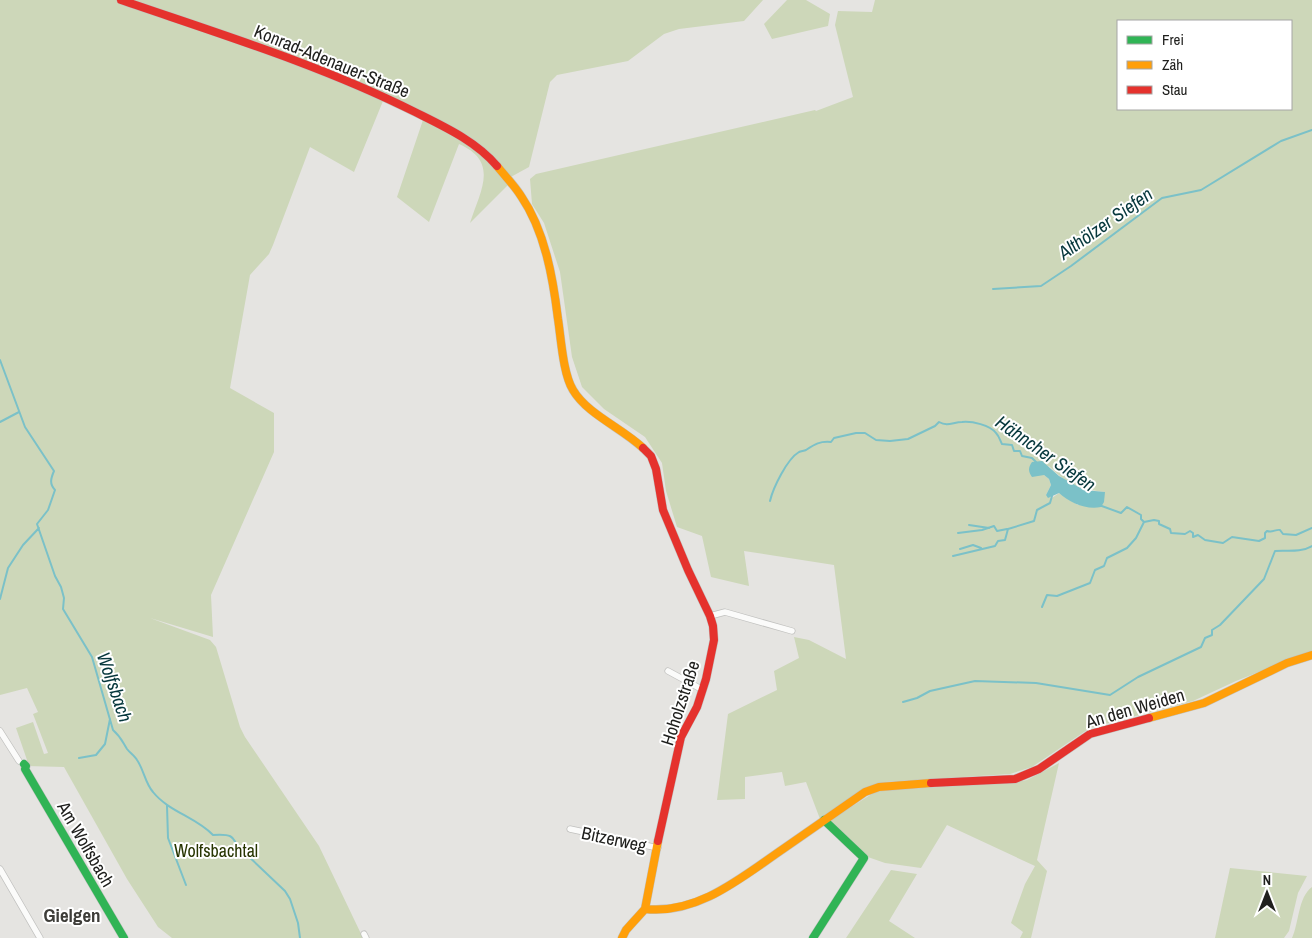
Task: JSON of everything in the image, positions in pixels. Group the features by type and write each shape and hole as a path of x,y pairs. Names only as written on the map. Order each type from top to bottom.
{"street":[{"name":"Konrad-Adenauer-Straße","path":"121,0 288,57 372,91 435,122 471,143 494,163 513,184 533,218 546,255 556,302 567,375 572,389 586,406 632,438 648,452 655,463 657,476"},
{"name":"Hoholzstraße","path":"645,909 681,737 697,707 703,690 714,640 710,616 663,510 657,476"},
{"path":"710,616 725,612 792,631"},
{"name":"An den Weiden","path":"645,909 657,911 675,907 699,901 723,890 865,792 879,787 1015,779 1028,775 1090,734 1204,703 1288,663 1312,655"},
{"path":"668,672 703,690"},
{"name":"Am Wolfsbach","path":"0,731 3,739 22,763 124,938"},
{"path":"813,938 864,858 826,819"},
{"name":"Bitzerweg","path":"570,829 658,848"},
{"path":"0,870 40,938"},
{"path":"620,937 645,909"}],"green space":[{"name":"Wolfsbachtal","path":"0,0 763,0 744,21 679,29 664,34 628,61 557,75 550,82 529,167 505,180 508,185 470,223 484,178 483,168 479,159 472,151 459,144 429,222 397,197 423,120 383,101 354,172 310,147 269,254 250,275 230,388 274,413 274,452 211,595 213,637 150,618 210,640 216,647 240,727 245,737 319,846 363,938 172,938 158,927 127,879 64,767 26,766 27,760 16,728 33,722 44,754 48,753 33,714 38,712 27,688 0,695"},
{"path":"787,0 806,0 830,14 828,26 772,39 764,24"},
{"path":"875,0 1312,0 1312,651 1236,681 1193,701 1090,728 1032,767 1010,774 885,782 864,789 820,819 806,782 785,786 782,772 745,777 745,799 717,800 728,714 777,690 774,671 799,658 794,637 809,640 846,659 834,565 744,551 749,586 711,577 702,536 677,527 666,491 662,463 645,437 604,409 582,387 572,357 560,272 544,223 532,204 530,179 536,174 816,111 853,97 835,25 838,11 872,12","holes":["1049,466 1062,478 1074,485 1105,492 1078,505 1059,493 1052,498 1046,495 1051,485 1049,479 1044,475 1036,475"]},
{"path":"1059,763 1037,860 1047,871 1031,938 1020,938 1023,932 1011,923 1025,884 1035,866 947,825 921,868 885,863 865,856 832,824 832,819 875,792 1010,783 1027,780"},
{"path":"1230,868 1307,876 1298,893 1289,931 1284,938 1215,938"},
{"path":"891,870 917,874 889,921 915,938 846,938"},
{"path":"1312,887 1312,938 1292,938 1301,904 1307,891"}],"water":[{"path":"1042,461 1059,476 1084,490 1105,492 1104,502 1101,507 1095,508 1078,505 1059,493 1048,498 1046,495 1051,485 1049,479 1044,475 1032,477 1029,471 1032,462"}],"waterway":[{"name":"Althölzer Siefen","path":"993,289 1041,286 1162,198 1201,190 1281,141 1312,130"},
{"name":"Wolfsbach","path":"0,360 25,427 54,471 51,481 55,490 48,510 37,524 55,576 61,587 64,598 63,609 92,657 113,730 136,759 150,788 159,799 213,835 227,835 233,838 237,851 246,854 285,891 290,899 298,923 300,938"},
{"path":"0,422 19,412"},
{"name":"Hähncher Siefen","path":"770,501 781,474 799,452 818,443 831,442 834,438 856,433 865,433 876,440 890,441 908,439 935,426 939,422 948,424 971,422 990,428 997,434 1002,444 1012,445 1014,451 1020,451 1022,456 1032,458 1036,462"},
{"path":"953,556 995,546 998,541 1005,540 1008,529 1034,521 1037,510 1050,503 1052,496"},
{"name":"Hähncher Siefen","path":"1099,505 1121,513 1127,507 1141,515 1141,519 1144,522 1159,521 1159,524 1170,529 1171,533 1185,534 1190,531 1193,533 1193,537 1198,535 1205,540 1223,543 1232,537 1259,541 1265,538 1267,531 1280,530 1283,534 1296,535 1312,528"},
{"path":"1042,607 1047,595 1057,596 1090,583 1095,570 1104,566 1107,558 1127,548 1136,538 1144,522"},
{"path":"969,525 989,528"},
{"path":"958,533 982,530 994,526 997,531 1007,529"},
{"path":"0,599 8,568 23,545 39,528"},
{"path":"960,549 973,545 981,548"},
{"path":"903,702 917,698 930,691 975,681 1036,683 1110,695 1138,677 1201,647 1205,638 1212,635 1212,630 1220,625 1264,579 1275,551 1298,550 1312,546"},
{"path":"79,758 96,755 105,744 110,719"},
{"path":"167,806 168,838 186,885"}],"traffic: fast":[{"path":"24,764 26,766 25,769 124,938"},
{"path":"813,938 864,858 824,820"}],"traffic: slow":[{"path":"497,166 521,196 542,239 553,287 565,366 573,390 579,399 596,414 643,448"},
{"path":"1149,718 1204,703 1287,663 1312,655"},
{"path":"645,909 683,906 718,892 752,871 865,792 879,787 931,783"},
{"path":"622,938 626,930 645,909 658,841"}],"traffic: jam":[{"path":"121,0 270,51 343,79 426,117 459,135 489,157 497,166"},
{"path":"643,448 651,456 656,469 663,510 710,616 714,640 706,679 697,707 681,737 658,841"},
{"path":"931,783 1015,779 1039,769 1090,734 1149,718"}],"district":[{"name":"Gielgen","path":"72,915"}]}
